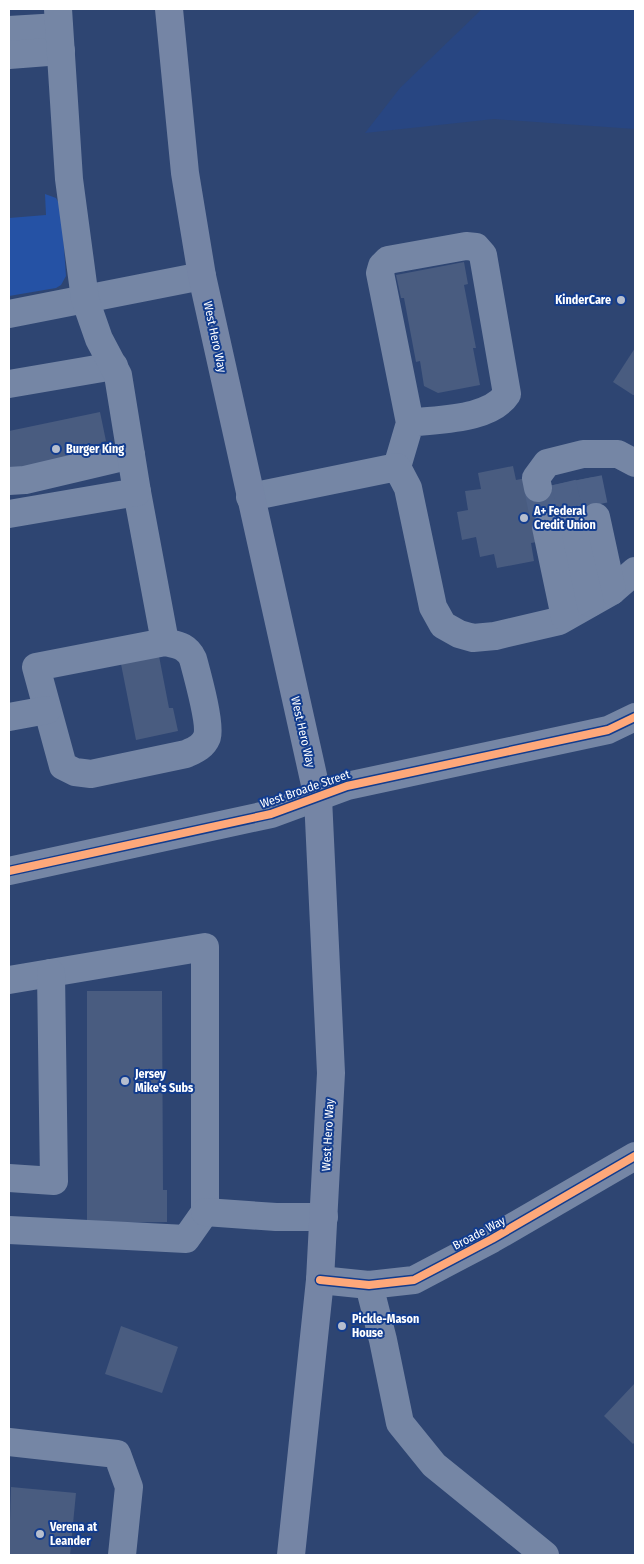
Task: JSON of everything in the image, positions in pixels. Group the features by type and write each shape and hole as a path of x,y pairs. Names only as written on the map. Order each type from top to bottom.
{"main road":[{"name":"West Hero Way","path":"168,9 185,173 202,276 318,798 331,1074 320,1280 291,1555"}],"street":[{"path":"9,16 59,27"},
{"path":"9,30 59,27"},
{"path":"9,43 59,27"},
{"path":"9,55 59,27"},
{"path":"59,27 69,179 85,299 100,338 118,375 137,492 165,642"},
{"path":"410,423 484,412 502,401 507,394 483,255 476,248 466,246 388,260 382,266 380,273 410,423 397,467 408,488 434,607 443,625 459,634 473,638 504,634 559,621 589,604 635,571"},
{"path":"9,314 202,276"},
{"path":"9,384 114,366"},
{"path":"564,472 618,454 635,463"},
{"path":"9,481 25,480 131,455"},
{"path":"250,497 397,467"},
{"path":"9,514 137,492"},
{"path":"589,604 571,522 589,604"},
{"path":"165,642 182,646 189,650 193,658 206,722 207,736 200,747 186,754 100,772 75,772 63,766 36,667 165,642"},
{"path":"9,717 47,710"},
{"name":"West Broade Street","path":"9,871 270,814 347,786 608,730 635,717"},
{"path":"9,980 205,947 206,1212 186,1239 9,1230"},
{"path":"9,1178 54,1181 51,973"},
{"name":"Broade Way","path":"320,1280 369,1285 414,1280 492,1240 635,1156"},
{"path":"206,1212 276,1218 324,1217"},
{"path":"369,1285 383,1340 400,1423 434,1465 545,1555"},
{"path":"9,1442 117,1454 129,1487 122,1555"}],"shaded area":[{"path":"482,9 635,9 635,129 494,119 365,133 400,88"},
{"path":"45,194 56,198 61,207 66,276 61,285 56,288 9,296 9,218 46,215"}],"building":[{"path":"464,262 468,284 464,285 476,348 473,348 480,385 438,393 424,386 420,361 416,362 404,298 401,298 396,275"},
{"path":"635,348 635,395 633,395 613,382"},
{"name":"Burger King","path":"100,412 106,441 102,442 105,456 9,475 9,431"},
{"name":"A+ Federal Credit Union","path":"513,466 516,480 531,477 533,489 593,477 600,516 543,541 531,543 534,561 497,568 494,554 480,557 476,537 462,540 457,512 468,510 465,491 481,489 478,473"},
{"path":"159,656 169,708 173,708 178,731 136,740 121,664"},
{"path":"87,991 162,991 163,1190 167,1190 167,1222 87,1223"},
{"path":"121,1326 178,1347 162,1393 105,1374"},
{"path":"635,1383 635,1442 633,1444 604,1416"},
{"name":"Verena at Leander","path":"11,1487 76,1493 70,1555 9,1555"}],"tunnel":[{"path":"588,478 596,517"},
{"path":"562,483 571,522"},
{"path":"538,488 546,527"}],"cycle path":[{"path":"9,871 271,814 347,786 608,730 635,717"},
{"path":"320,1280 369,1285 414,1280 492,1239 635,1156"}],"place":[{"name":"KinderCare","path":"621,300"},
{"name":"Burger King","path":"56,449"},
{"name":"A+ Federal Credit Union","path":"524,518"},
{"name":"Jersey Mike's Subs","path":"125,1081"},
{"name":"Pickle-Mason House","path":"342,1326"},
{"name":"Verena at Leander","path":"40,1534"}]}
